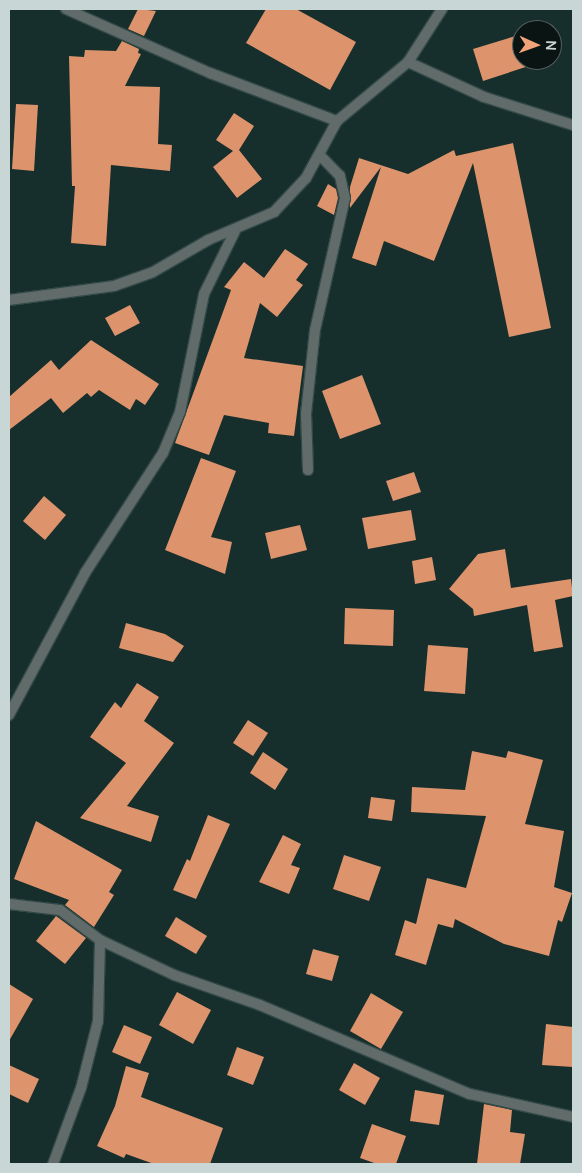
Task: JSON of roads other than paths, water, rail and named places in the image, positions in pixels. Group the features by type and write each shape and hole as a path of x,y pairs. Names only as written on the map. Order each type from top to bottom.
{"street":[{"path":"66,9 210,73 337,120"},
{"path":"9,300 114,286 153,272 208,240 235,231 274,212 306,178 337,120 408,62 442,9"},
{"path":"408,62 484,97 573,125"},
{"path":"308,470 306,414 316,330 345,198 340,176 319,154"},
{"path":"9,715 85,573 163,453 180,412 204,294 235,231"},
{"path":"9,904 60,910 100,940 174,976 260,1005 470,1094 573,1117"},
{"path":"53,1164 81,1088 98,1021 100,940"}]}
